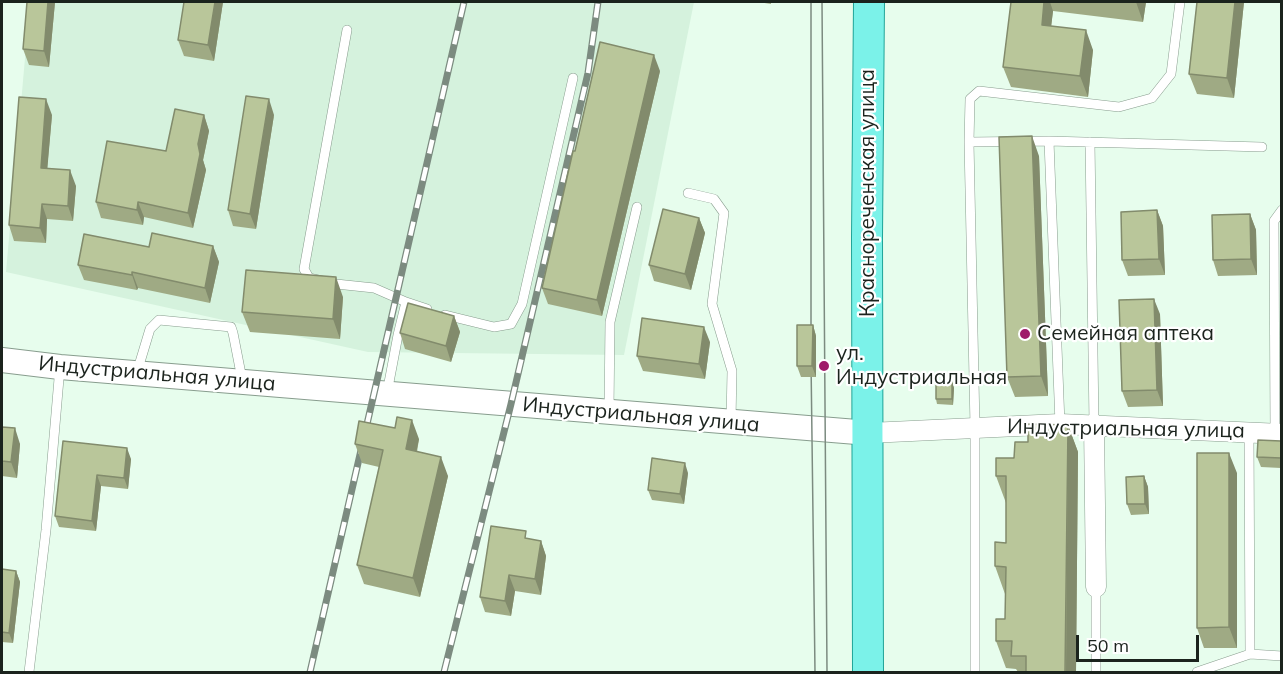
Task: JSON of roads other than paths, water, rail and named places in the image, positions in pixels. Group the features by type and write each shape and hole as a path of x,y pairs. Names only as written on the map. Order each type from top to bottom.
{"main road":[{"name":"Краснореченская улица","path":"868,672 869,2"}],"street":[{"name":"Индустриальная улица","path":"2,360 60,367 868,433 1094,424 1278,434"},
{"path":"1094,424 1095,587"}],"lane":[{"path":"975,672 975,427 970,99 979,91 1119,107 1152,98 1172,74 1180,2"},
{"path":"347,30 304,269 309,278 374,288 406,302 454,318 494,327 511,324 522,304 573,78"},
{"path":"969,142 1048,141 1262,147"},
{"path":"1048,141 1060,424"},
{"path":"1090,142 1094,424"},
{"path":"688,193 714,200 724,213 712,304 732,371 731,422"},
{"path":"609,411 610,322 637,207"},
{"path":"1278,434 1274,220 1281,210"},
{"path":"387,393 406,302"},
{"path":"137,373 150,329 159,320 231,327 242,382"},
{"path":"29,672 46,530 60,367"},
{"path":"1249,432 1250,654"},
{"path":"1095,587 1096,672"},
{"path":"1197,672 1250,654 1281,656"}],"tram line":[{"path":"811,2 811,340"},
{"path":"822,2 827,672"},
{"path":"811,361 815,672"}],"railway":[{"path":"310,672 464,2"},
{"path":"444,672 511,404 588,73 598,2"}],"place":[{"name":"Семейная аптека","path":"1025,334"},
{"name":"ул. Индустриальная","path":"824,366"}]}
